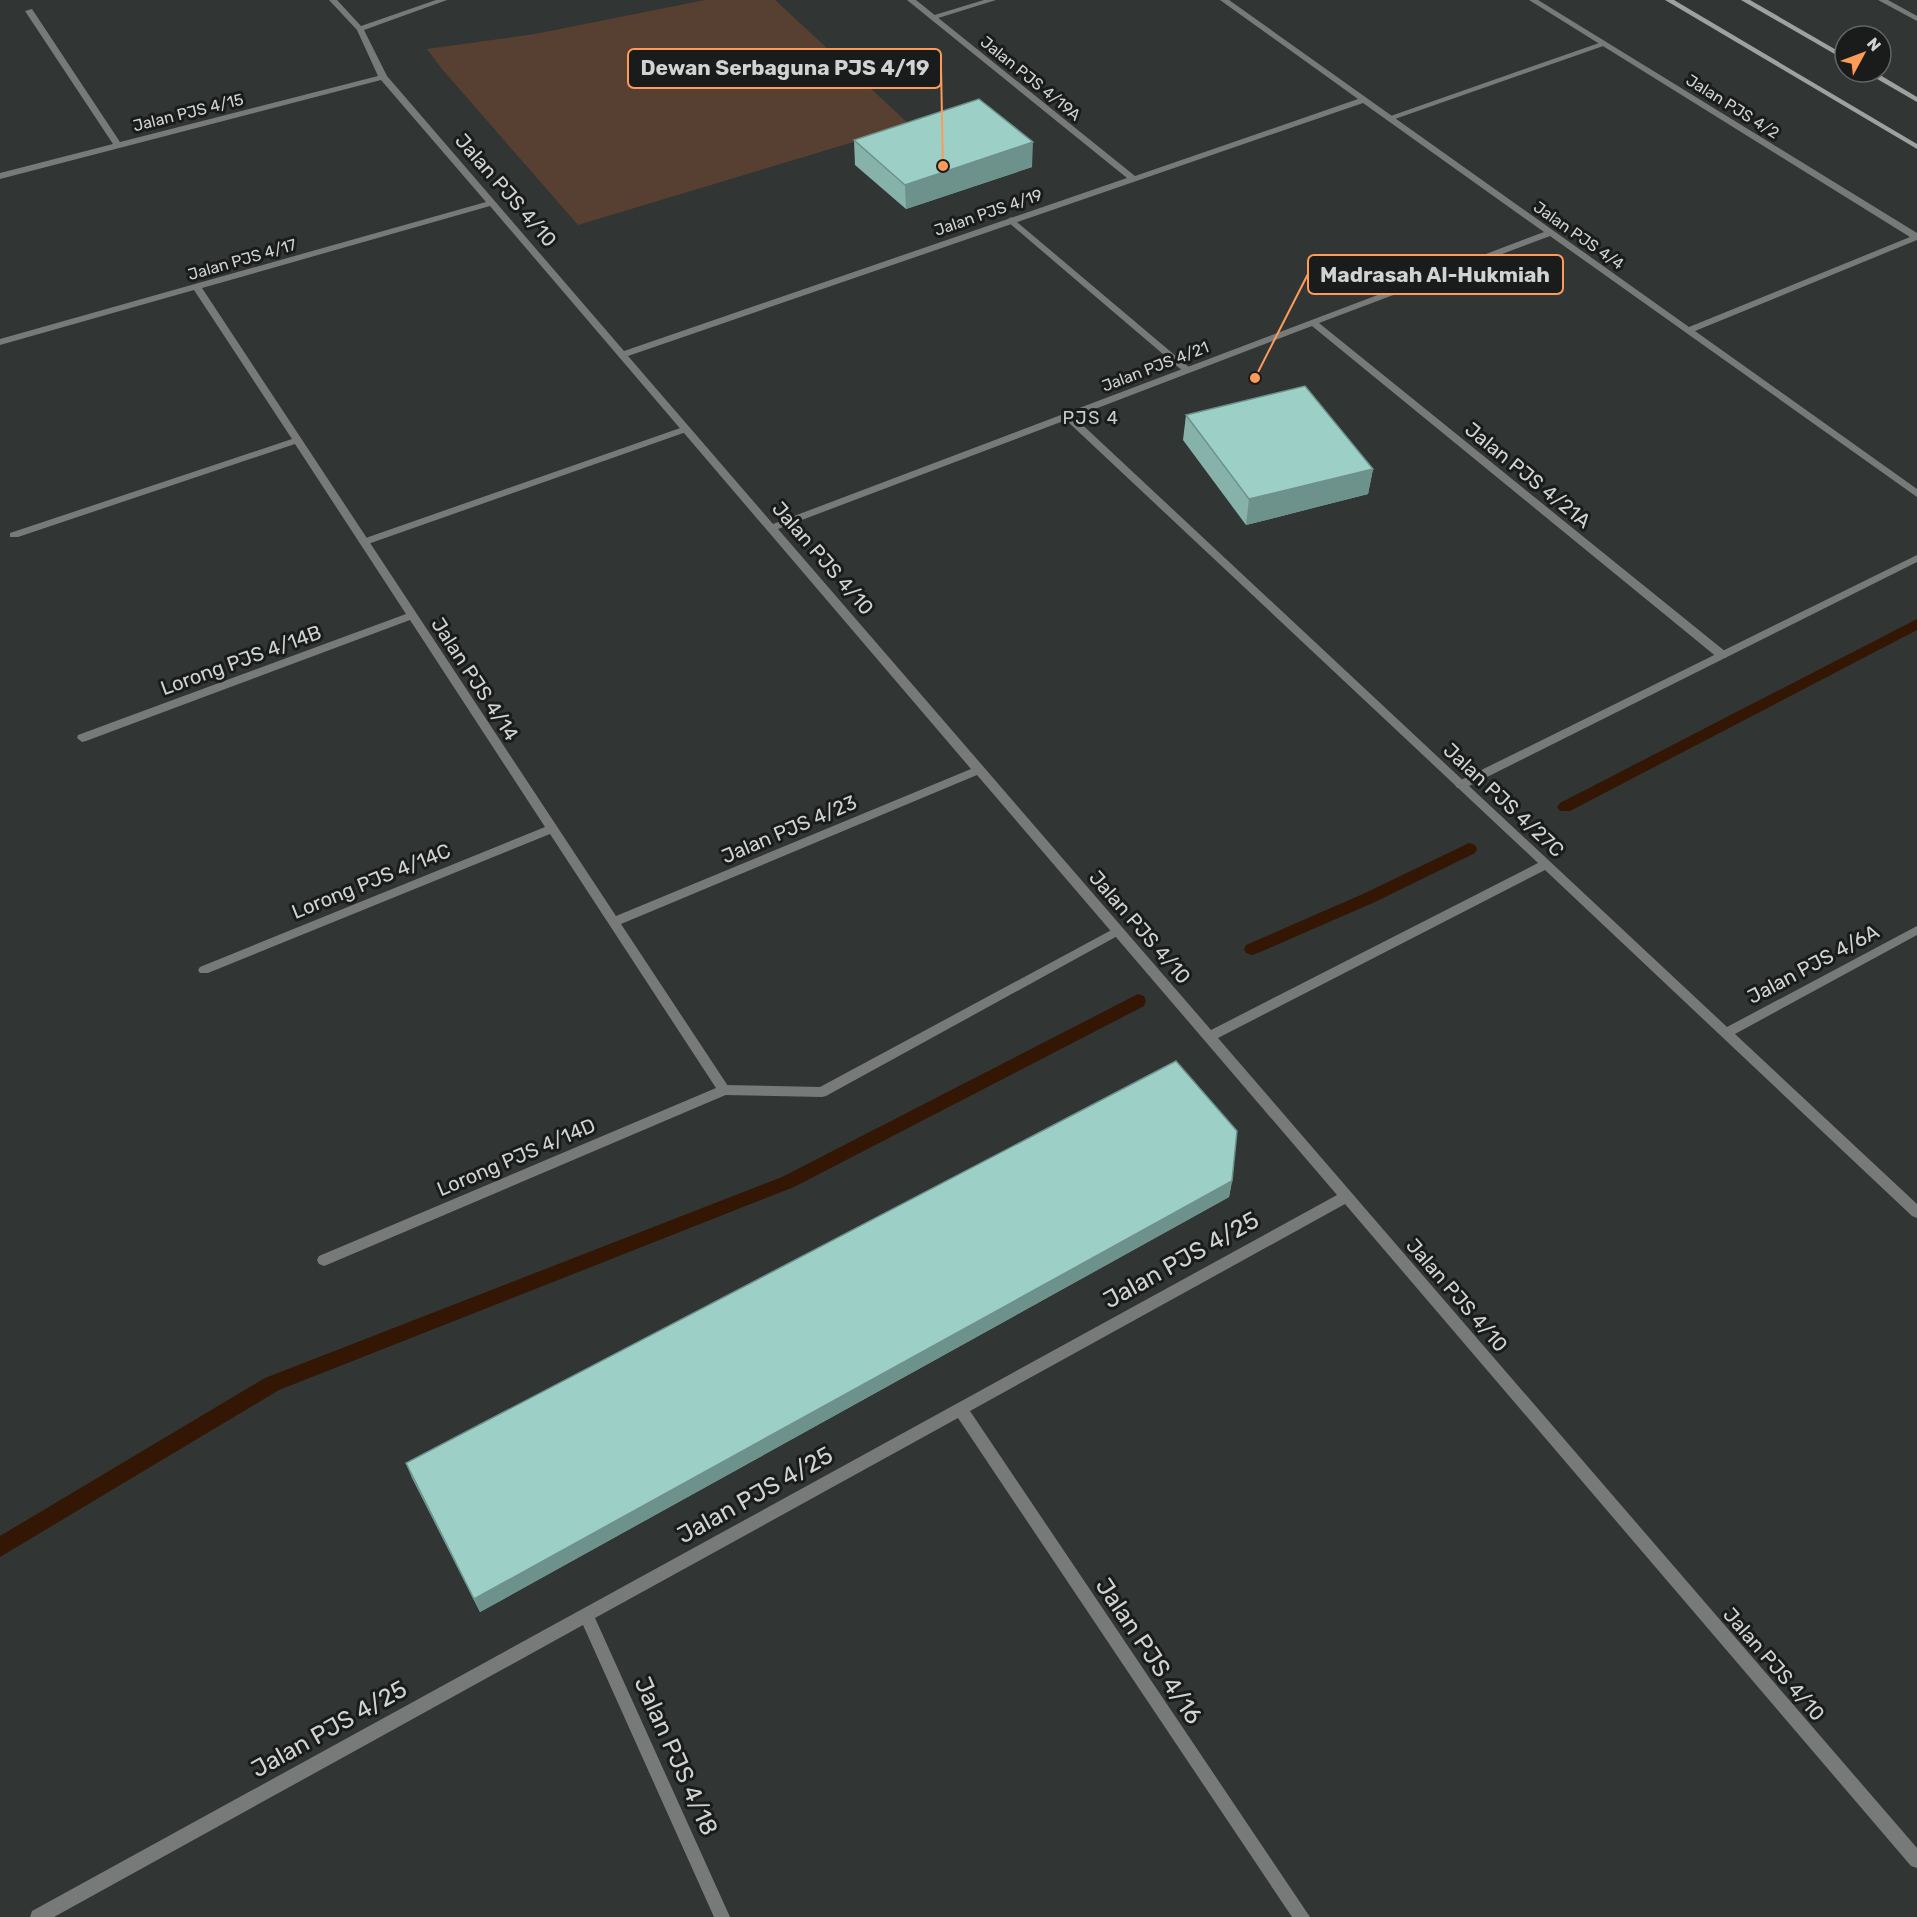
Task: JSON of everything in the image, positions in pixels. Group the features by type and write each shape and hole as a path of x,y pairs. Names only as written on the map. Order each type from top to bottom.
{"main road":[{"path":"1669,0 1917,147"},
{"path":"1745,0 1833,51"},
{"path":"1890,84 1917,99"}],"street":[{"name":"Jalan PJS 4/10","path":"333,0 360,29 383,77 1917,1860"},
{"path":"360,29 443,0"},
{"name":"Jalan PJS 4/19A","path":"911,0 1132,178"},
{"path":"932,17 992,0"},
{"name":"Jalan PJS 4/4","path":"1224,0 1917,494"},
{"name":"Jalan PJS 4/2","path":"1533,0 1917,237"},
{"path":"1882,0 1915,15"},
{"path":"29,11 118,145"},
{"path":"1389,118 1605,44"},
{"name":"Jalan PJS 4/15","path":"0,176 383,77"},
{"name":"Jalan PJS 4/19","path":"622,355 1364,100"},
{"name":"Jalan PJS 4/17","path":"0,342 492,203"},
{"path":"1011,220 1187,370"},
{"name":"Jalan PJS 4/21","path":"771,528 1550,232"},
{"path":"1687,331 1917,237"},
{"name":"Jalan PJS 4/14","path":"197,287 724,1090"},
{"name":"Jalan PJS 4/21A","path":"1312,322 1722,655"},
{"name":"Jalan PJS 4/27C","path":"1066,415 1728,1032 1917,1212"},
{"path":"364,542 686,429"},
{"path":"14,535 297,440"},
{"path":"1461,785 1917,558"},
{"name":"Lorong PJS 4/14B","path":"82,738 412,616"},
{"name":"Jalan PJS 4/23","path":"613,922 979,770"},
{"name":"Lorong PJS 4/14C","path":"204,970 552,829"},
{"path":"1209,1037 1546,864"},
{"path":"724,1090 822,1092 1117,930"},
{"name":"Jalan PJS 4/6A","path":"1728,1032 1917,930"},
{"name":"Lorong PJS 4/14D","path":"324,1260 724,1090"},
{"name":"Jalan PJS 4/25","path":"38,1917 1346,1197"},
{"name":"Jalan PJS 4/16","path":"960,1409 1302,1917"},
{"name":"Jalan PJS 4/18","path":"586,1616 722,1917"}],"shaded area":[{"path":"705,0 775,0 910,125 578,225 427,49 535,34"}],"building":[{"path":"979,99 1033,142 905,185 854,140"},
{"path":"1305,386 1373,469 1249,499 1186,415"},
{"path":"1176,1061 1237,1131 1232,1181 474,1599 406,1463"}],"waterway":[{"path":"1565,807 1917,624"},
{"path":"1252,949 1369,898 1469,849"},
{"path":"0,1547 272,1384 788,1182 1138,1001"}],"place":[{"name":"Dewan Serbaguna PJS 4/19","path":"943,166"},
{"name":"Madrasah Al-Hukmiah","path":"1255,378"}],"district":[{"name":"PJS 4","path":"1091,418"}]}
